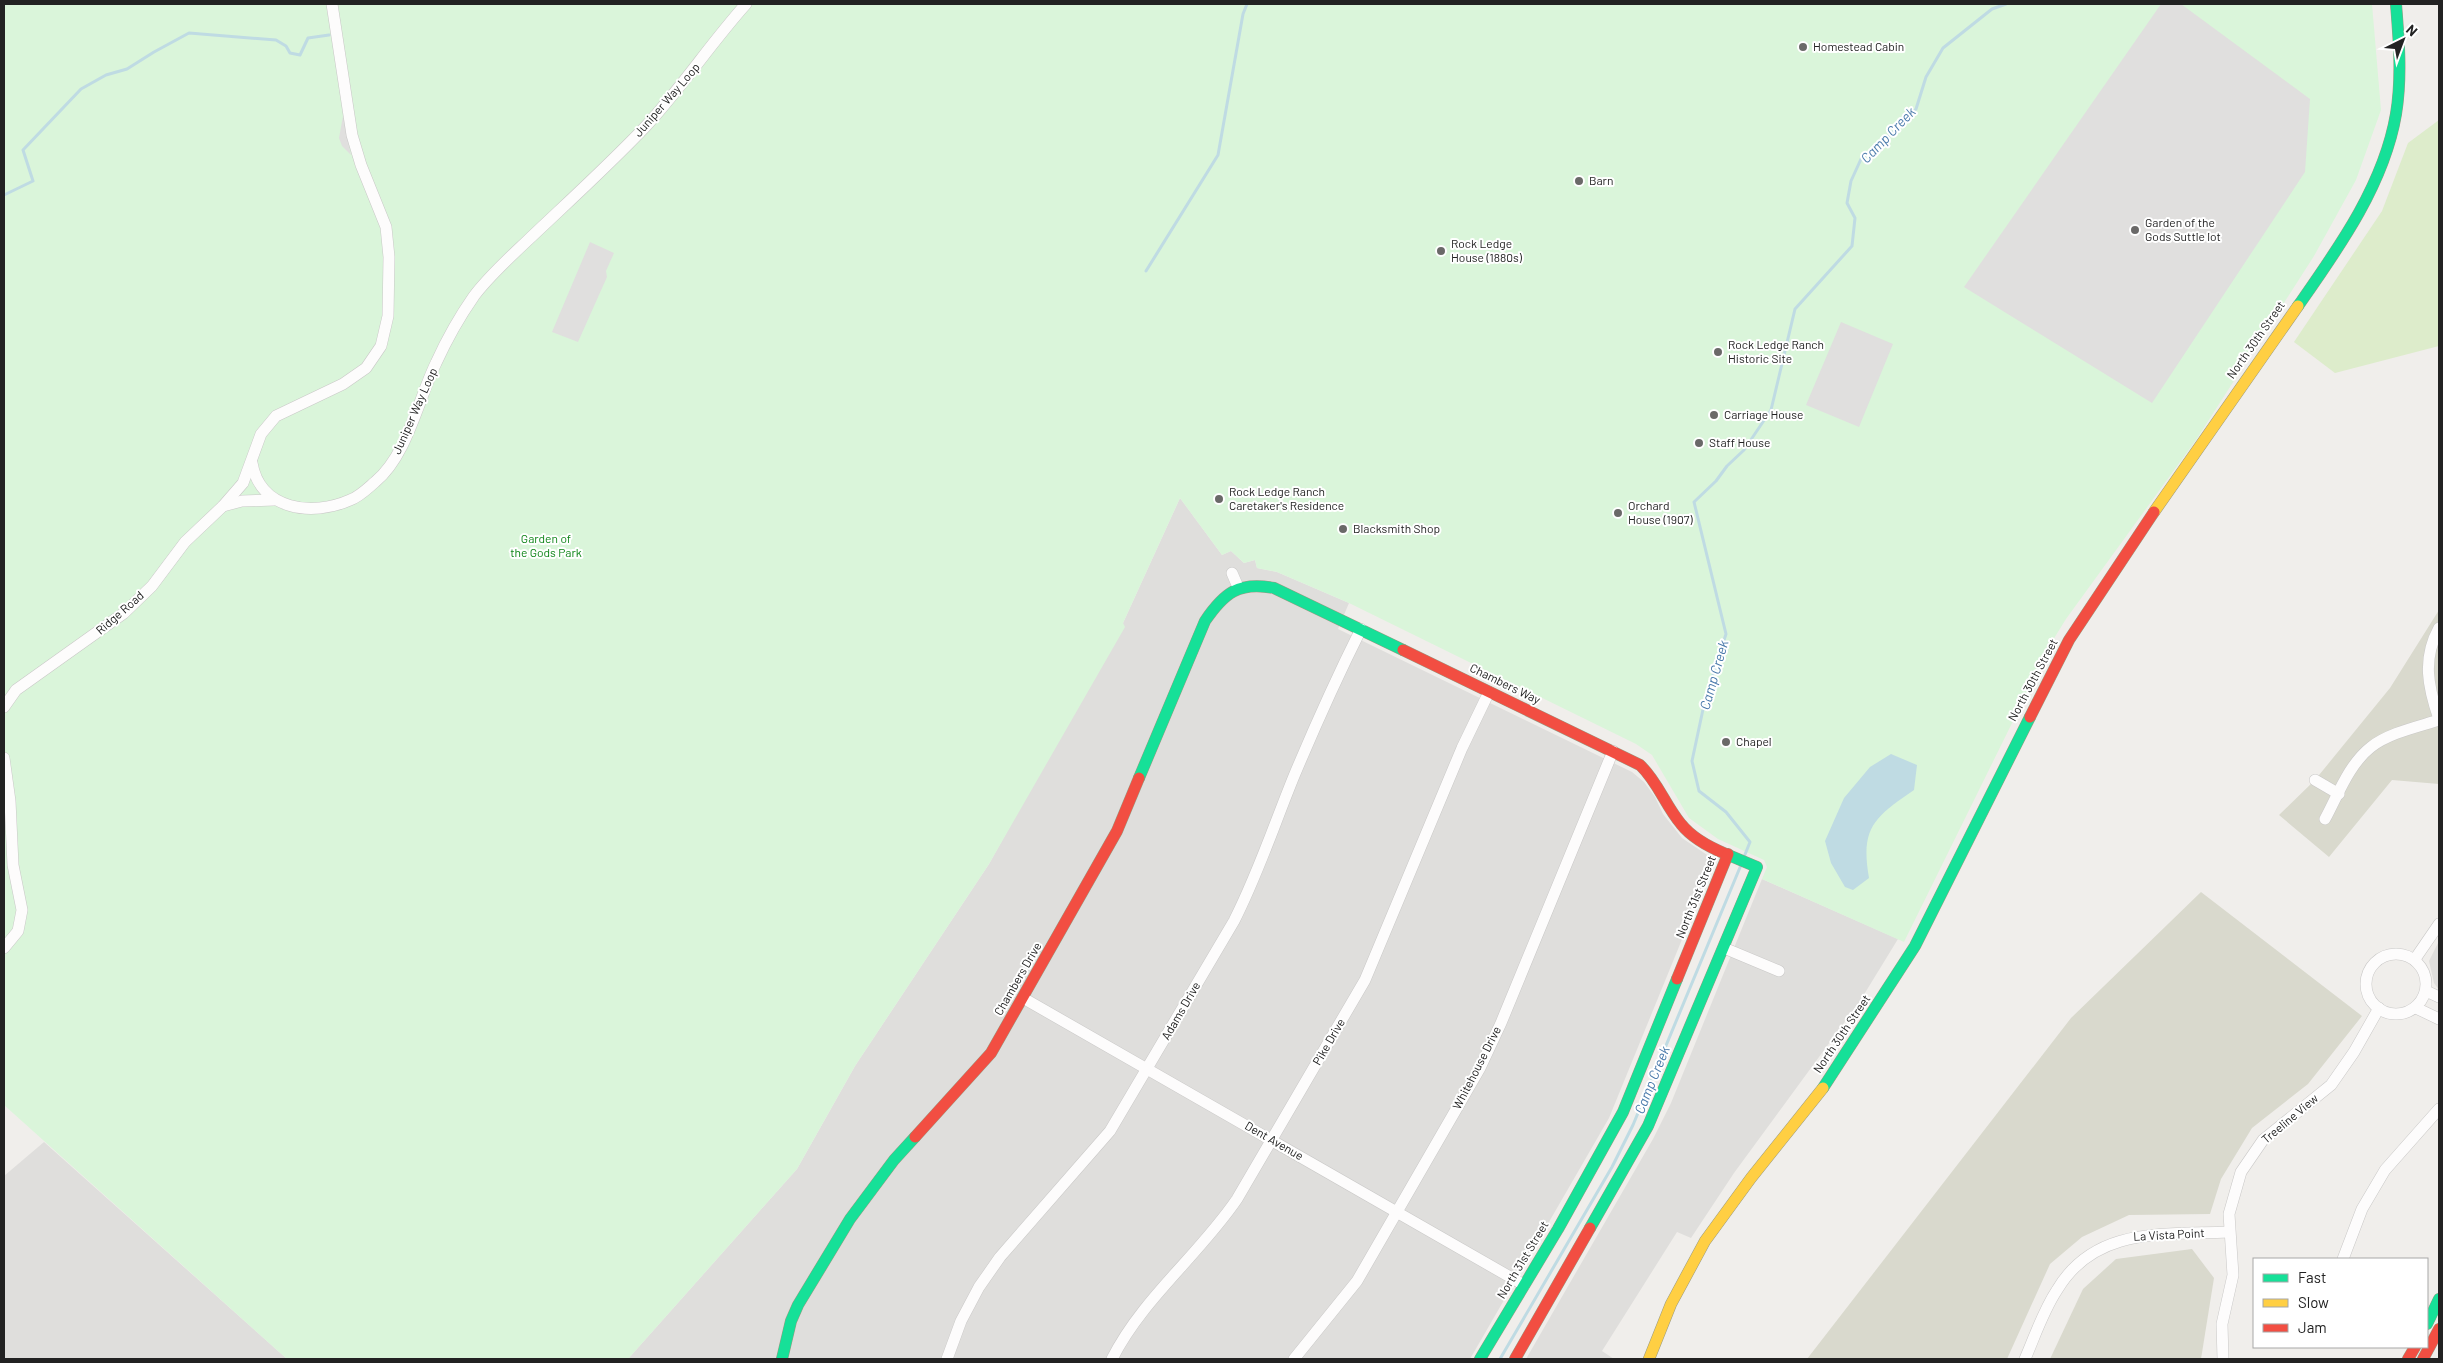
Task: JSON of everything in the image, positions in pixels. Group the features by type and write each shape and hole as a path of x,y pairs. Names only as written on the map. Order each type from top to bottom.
{"street":[{"path":"252,461 261,434 276,416 343,384 366,368 381,346 388,316 389,257 386,227 361,165 352,135 332,4"},
{"name":"Juniper Way Loop","path":"252,461 254,477 263,490 274,500 299,508 325,507 351,500 377,480 398,454 436,363 474,296 501,266 645,126 686,79 746,4"},
{"name":"North 30th Street","path":"1649,1359 1671,1304 1705,1241 1751,1178 1832,1074 1914,946 2073,633 2159,505 2325,267 2365,203 2388,146 2396,114 2400,56 2396,4"},
{"name":"Ridge Road","path":"4,706 16,690 124,613 152,586 190,537 224,506 242,483 252,461"},
{"path":"224,506 242,501 274,500"},
{"path":"1232,573 1238,588"},
{"name":"Chambers Way","path":"1238,588 1252,584 1274,588 1613,751 1649,772 1661,789 1680,824 1688,832 1728,854"},
{"name":"Chambers Drive","path":"782,1359 791,1321 798,1305 850,1219 888,1168 991,1053 1024,998 1118,831 1204,621 1222,598 1238,588"},
{"path":"2325,819 2356,762 2371,747 2391,737 2439,719 2429,690 2427,676 2430,649 2439,628"},
{"name":"Adams Drive","path":"947,1359 960,1321 989,1272 1018,1236 1099,1146 1148,1068 1242,904 1295,774 1361,629"},
{"name":"Pike Drive","path":"1112,1359 1144,1310 1226,1215 1272,1140 1372,964 1462,748 1489,692"},
{"name":"Whitehouse Drive","path":"1294,1359 1357,1281 1487,1054 1613,751"},
{"path":"4,758 10,801 13,865 22,910 18,931 4,948"},
{"path":"2315,780 2339,794"},
{"name":"North 31st Street","path":"1480,1359 1606,1145 1623,1112 1728,854 1757,867 1648,1126 1515,1359"},
{"path":"2415,959 2439,924"},
{"path":"1724,948 1779,971"},
{"path":"2392,954 2403,955 2415,959 2424,972 2426,991 2416,1008 2401,1014 2390,1014 2378,1008 2368,995 2366,982 2373,964 2392,954"},
{"path":"2426,991 2439,997"},
{"name":"Dent Avenue","path":"1024,998 1524,1285"},
{"name":"Treeline View","path":"2223,1359 2222,1324 2232,1275 2228,1232 2232,1198 2241,1172 2253,1152 2274,1129 2331,1085 2354,1052 2378,1008"},
{"path":"2416,1008 2439,1019"},
{"path":"2343,1258 2362,1209 2385,1170 2439,1109"},
{"name":"La Vista Point","path":"2025,1359 2057,1289 2078,1263 2093,1252 2107,1244 2140,1236 2228,1232"},
{"path":"2428,1322 2439,1299"},
{"path":"2424,1359 2439,1329"},
{"path":"2408,1359 2414,1348"}],"shaded area":[{"name":"Garden of the Gods Suttle lot","path":"2161,4 2181,4 2310,99 2305,172 2152,403 1964,287"},
{"path":"343,116 351,155 342,146 339,138"},
{"path":"590,242 614,253 606,271 607,277 578,342 552,332"},
{"path":"1841,322 1893,344 1859,427 1806,405"},
{"path":"1180,498 1222,555 1231,551 1244,563 1255,560 1257,568 1277,572 1349,603 1338,629 1632,772 1644,782 1655,797 1663,814 1682,838 1713,859 1712,866 1609,1118 1470,1359 628,1359 797,1169 855,1066 989,864 1123,623"},
{"path":"2439,610 2439,784 2392,780 2329,857 2279,815 2315,780 2390,688"},
{"path":"1762,879 1898,939 1860,1001 1734,1173 1691,1238 1677,1232 1602,1351 1614,1359 1526,1359 1653,1139 1671,1103"},
{"path":"2201,892 2362,1016 2308,1084 2252,1128 2221,1179 2210,1214 2129,1215 2082,1237 2050,1264 2007,1359 1807,1359 2071,1018"},
{"path":"2439,941 2439,990 2434,983 2429,961"},
{"path":"44,1142 287,1359 4,1359 4,1176"},
{"path":"2192,1249 2214,1278 2201,1359 2050,1359 2083,1289 2116,1259"}],"green space":[{"name":"Garden of the Gods Park","path":"4,4 2372,4 2381,110 2356,180 2314,256 2196,440 2066,619 2053,640 1904,942 1762,879 1767,867 1764,860 1718,839 1689,818 1652,755 1636,744 1349,603 1277,572 1257,568 1255,560 1244,563 1231,551 1222,555 1180,498 1123,623 1125,627 989,864 855,1066 797,1169 628,1359 287,1359 4,1105"},
{"path":"2439,120 2439,346 2335,373 2294,342 2382,211 2408,143"}],"water":[{"path":"1891,754 1917,765 1914,790 1889,808 1874,825 1869,835 1867,847 1869,878 1853,890 1845,887 1831,863 1825,841 1844,798 1870,767"}],"waterway":[{"path":"1146,271 1218,155 1243,14 1247,4"},
{"name":"Camp Creek","path":"1744,857 1750,842 1726,812 1699,791 1692,761 1705,700 1726,634 1694,502 1744,450 1771,410 1795,309 1852,246 1855,218 1847,203 1851,181 1861,159 1886,139 1916,109 1926,77 1943,48 1992,9 2006,4"},
{"path":"4,195 33,181 23,150 81,89 106,75 127,69 189,33 276,40 286,46 290,53 300,55 308,38 329,35"},
{"name":"Camp Creek","path":"1500,1359 1612,1167 1633,1125 1741,865"}],"traffic: fast":[{"path":"2298,306 2358,215 2381,166 2390,140 2396,114 2399,87 2396,4"},
{"path":"1139,778 1205,621 1219,603 1234,591 1251,586 1274,588 1403,650"},
{"path":"1823,1088 1915,946 2030,717"},
{"path":"1590,1228 1648,1126 1757,867 1726,854"},
{"path":"1480,1359 1558,1229 1623,1112 1677,979"},
{"path":"782,1359 791,1321 798,1305 850,1219 894,1160 915,1137"},
{"path":"2428,1322 2439,1299"}],"traffic: slow":[{"path":"2154,512 2298,306"},
{"path":"1649,1359 1671,1304 1705,1241 1751,1178 1823,1088"}],"traffic: jam":[{"path":"2030,717 2069,640 2154,512"},
{"path":"1403,650 1640,765 1652,779 1675,817 1685,829 1701,842 1726,854"},
{"path":"915,1137 991,1053 1117,831 1139,778"},
{"path":"1677,979 1728,854"},
{"path":"1515,1359 1590,1228"},
{"path":"2423,1359 2439,1329"},
{"path":"2408,1359 2414,1348"}],"place":[{"name":"Homestead Cabin","path":"1803,47"},
{"name":"Barn","path":"1579,181"},
{"name":"Garden of the Gods Suttle lot","path":"2135,230"},
{"name":"Rock Ledge House (1880s)","path":"1441,251"},
{"name":"Rock Ledge Ranch Historic Site","path":"1718,352"},
{"name":"Carriage House","path":"1714,415"},
{"name":"Staff House","path":"1699,443"},
{"name":"Rock Ledge Ranch Caretaker's Residence","path":"1219,499"},
{"name":"Orchard House (1907)","path":"1618,513"},
{"name":"Blacksmith Shop","path":"1343,529"},
{"name":"Chapel","path":"1726,742"}]}
